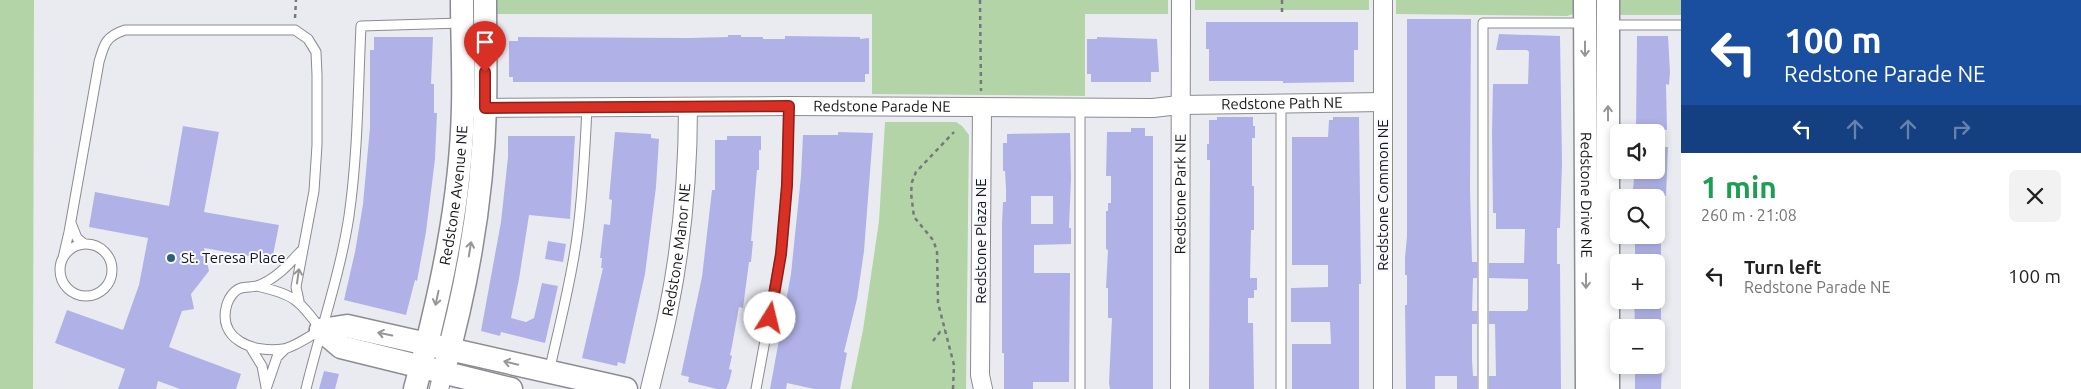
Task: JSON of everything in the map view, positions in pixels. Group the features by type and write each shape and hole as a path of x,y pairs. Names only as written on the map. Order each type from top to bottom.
{"street":[{"name":"Redstone Avenue NE","path":"415,389 447,251 458,173 463,108 462,0"},
{"name":"Redstone Avenue NE","path":"441,381 450,348 470,251 481,170 485,108 485,0"},
{"name":"Redstone Park NE","path":"1180,389 1179,105 1181,0"},
{"name":"Redstone Common NE","path":"1383,0 1383,389"},
{"name":"Redstone Drive NE","path":"1585,0 1587,389"},
{"name":"Redstone Drive NE","path":"1608,0 1608,389"},
{"name":"Redstone Parade NE","path":"463,108 789,106 981,101 1080,107 1153,108 1179,105"},
{"name":"Redstone Plaza NE","path":"980,384 981,101"},
{"name":"Redstone Path NE","path":"1179,105 1384,102"},
{"name":"Redstone Manor NE","path":"650,389 669,307 682,227 688,146 688,107"},
{"path":"321,330 347,326 626,389"},
{"path":"321,330 341,347 421,367 441,381 511,389"}],"lane":[{"path":"306,389 336,280 349,216 355,155 361,26 462,24"},
{"path":"1483,389 1483,24 1585,24"},
{"path":"1608,25 1681,25"},
{"path":"71,222 78,238 83,243 100,247 111,260 113,269 111,277 101,291 85,296 69,290 60,275 60,266 71,222 99,62 104,44 114,34 125,30 295,30 308,39 316,52 318,75 318,145 314,191 301,251 296,287 298,301"},
{"path":"1281,104 1281,389"},
{"path":"756,389 781,254 787,185 789,106"},
{"path":"549,372 565,306 577,237 584,169 586,107"},
{"path":"1080,107 1080,389"},
{"path":"63,258 68,251 83,243"},
{"path":"285,349 251,348 237,340 227,330 224,316 229,298 240,288 257,286 268,282 301,251"},
{"path":"257,286 280,291 298,301 321,330"},
{"path":"266,389 277,357 285,349 321,330"},
{"path":"251,348 262,366 266,389"}],"path":[{"path":"295,21 296,0"},
{"path":"980,0 981,101"},
{"path":"1282,0 1282,12"},
{"path":"953,389 954,365 938,303 937,251 933,240 914,217 911,193 916,172 954,132"},
{"path":"934,341 945,330"}],"green space":[{"path":"0,0 34,0 33,389 0,389"},
{"path":"493,0 1168,0 1168,14 1085,14 1085,96 872,94 872,14 493,14"},
{"path":"1195,0 1369,0 1369,10 1195,10"},
{"path":"1396,0 1577,0 1577,13 1567,16 1396,14"},
{"path":"1617,0 1681,0 1681,15 1621,15 1617,13"},
{"path":"885,122 956,122 969,135 966,389 851,389 863,330 879,221"}],"building":[{"path":"1407,19 1471,19 1470,189 1472,262 1477,262 1477,278 1473,278 1472,311 1477,311 1477,324 1472,324 1472,360 1473,376 1477,376 1477,389 1457,389 1457,376 1435,376 1435,389 1406,389"},
{"path":"1206,22 1358,22 1358,50 1354,50 1354,82 1209,81 1209,49 1206,49"},
{"path":"1499,34 1560,36 1562,163 1560,228 1557,228 1557,264 1560,264 1561,389 1489,389 1489,376 1496,376 1495,324 1489,324 1489,311 1526,311 1528,309 1528,279 1489,278 1489,263 1524,263 1525,229 1496,229 1496,213 1493,213 1493,84 1528,84 1529,52 1527,50 1496,50"},
{"path":"728,35 763,37 763,39 785,39 785,36 869,38 869,74 865,74 865,82 513,82 513,77 509,77 509,41 518,41 518,37 689,38 728,37"},
{"path":"1637,36 1668,36 1670,72 1669,85 1666,84 1667,130 1665,130 1665,124 1636,124"},
{"path":"374,37 433,37 431,84 434,84 434,113 437,113 435,159 426,232 417,281 415,280 406,315 344,300 363,204 370,127 370,50 374,50"},
{"path":"1097,37 1157,39 1159,72 1151,72 1151,82 1091,82 1091,74 1087,74 1087,39 1097,39"},
{"path":"1217,117 1253,117 1253,126 1255,126 1255,138 1252,138 1254,230 1251,230 1250,278 1257,278 1257,290 1254,290 1254,298 1248,298 1248,323 1253,323 1254,389 1209,389 1210,160 1207,160 1207,144 1209,144 1209,120 1217,120"},
{"path":"1333,117 1359,117 1361,284 1359,284 1359,389 1292,389 1292,344 1331,344 1330,322 1291,322 1291,288 1328,287 1328,265 1292,265 1292,137 1328,137 1329,120 1333,120"},
{"name":"St. Teresa Place","path":"183,126 219,132 204,212 279,225 272,260 204,248 209,271 191,294 194,309 182,311 169,347 241,374 236,389 180,389 158,381 156,389 118,389 125,369 55,343 67,310 123,330 139,285 148,238 89,227 95,192 169,206"},
{"path":"1131,128 1145,128 1145,136 1153,136 1153,389 1110,389 1109,383 1112,318 1108,318 1108,288 1106,288 1108,250 1106,249 1106,211 1108,211 1108,203 1111,203 1111,176 1106,176 1107,132 1131,132"},
{"path":"615,132 651,134 651,138 659,139 656,187 645,274 625,364 618,362 617,366 582,358 603,268 601,268 602,258 600,258 604,224 610,225 612,200 609,199"},
{"path":"838,132 873,133 864,251 857,299 844,352 847,353 840,389 814,389 787,383 786,389 770,389 791,274 801,176 803,135 838,135"},
{"path":"1070,133 1069,228 1071,228 1071,244 1034,245 1034,273 1070,273 1069,382 1033,382 1033,389 1004,389 1004,353 1002,353 1002,224 1003,202 1006,202 1003,143 1007,143 1007,134","holes":["1031,196 1053,196 1053,224 1031,224"]},
{"path":"508,136 575,136 570,219 529,215 511,318 526,322 534,318 542,283 558,286 545,343 501,332 500,336 481,331 501,222 508,157"},
{"path":"727,136 761,136 761,150 759,150 759,170 757,170 751,262 749,262 743,308 739,307 730,355 732,356 729,369 732,370 726,389 717,389 688,382 689,377 681,375 702,277 712,190 715,190 715,140 727,140"},
{"path":"1665,147 1668,147 1666,196 1665,189 1633,189 1634,179 1665,179"},
{"path":"548,241 566,244 563,262 545,259"},
{"path":"1635,244 1661,244 1661,254 1635,254"},
{"path":"1634,309 1661,309 1661,319 1635,319"},
{"path":"324,371 339,374 335,389 319,389"},
{"path":"1635,374 1662,374 1661,389 1635,389"}],"place":[{"name":"St. Teresa Place","path":"171,258"}],"route":[{"path":"485,72 485,108 789,106 787,185 781,254 770,318"}]}
